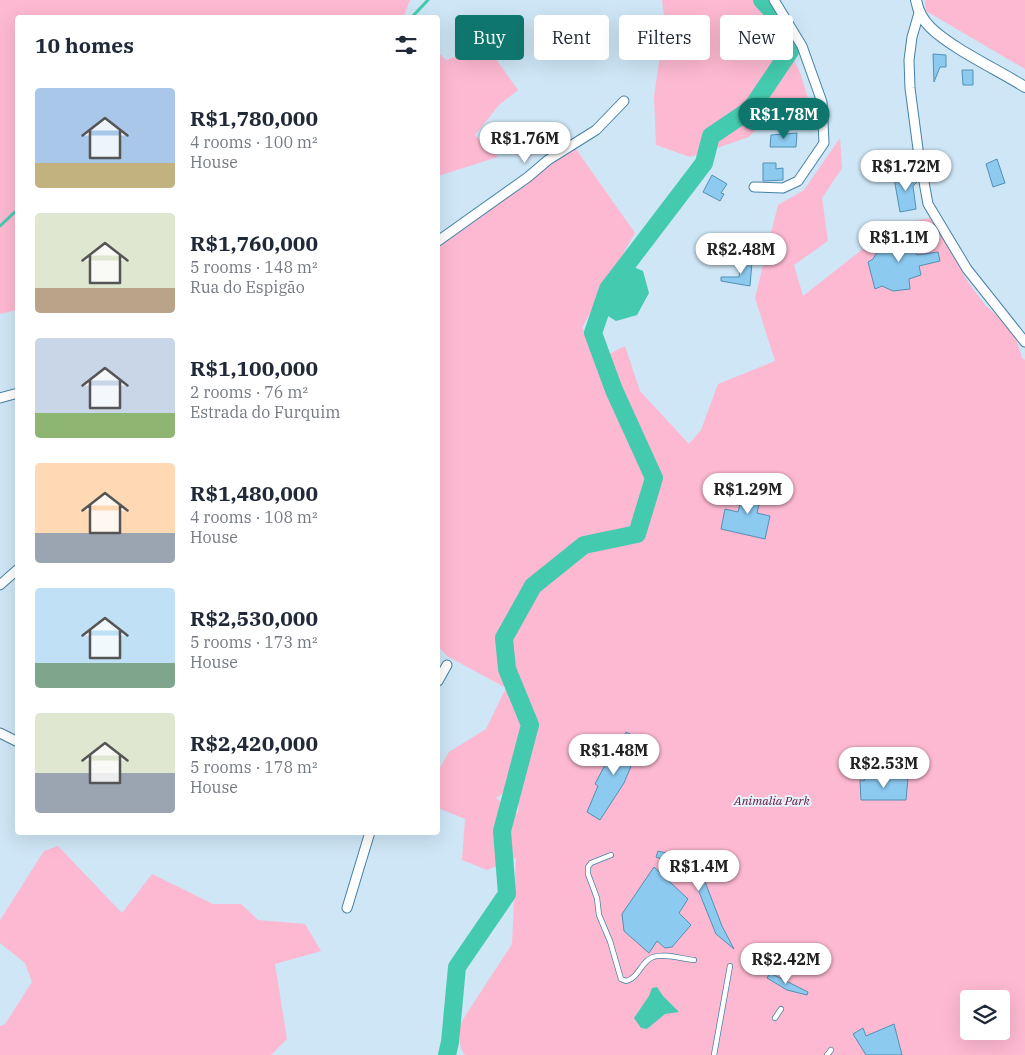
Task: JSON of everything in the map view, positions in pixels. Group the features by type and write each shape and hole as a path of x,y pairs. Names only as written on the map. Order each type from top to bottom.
{"street":[{"path":"754,187 783,188 798,181 824,143 822,102 802,46 774,0"},
{"path":"916,0 919,13 930,27 943,37 1025,86"},
{"path":"919,13 910,52 910,88 928,204 967,269 1025,342"},
{"path":"440,240 528,177 548,160 596,130 624,101"},
{"path":"0,398 15,394"},
{"path":"0,585 15,572"},
{"path":"440,677 447,665"},
{"path":"0,734 15,741"},
{"path":"347,908 369,835"}],"lane":[{"path":"611,855 591,863 588,867 588,874 621,979 626,981 632,980 647,960 653,957 661,956 694,960"},
{"path":"714,1055 730,966"},
{"path":"775,1018 781,1009"}],"green space":[{"path":"0,0 410,0 404,15 15,15 15,310 0,314"},
{"path":"662,0 774,0 779,15 720,15 720,60 793,60 793,58 801,75 814,119 759,126 749,137 690,157 656,145 654,96 659,60 710,60 710,15 664,15"},
{"path":"925,0 1025,0 1025,69 926,11"},
{"path":"440,54 446,60 455,57 455,60 497,60 518,90 499,105 475,135 498,157 440,175"},
{"name":"Animalia Park","path":"840,138 842,168 822,198 828,241 794,265 803,296 892,226 934,217 966,279 985,305 1014,331 1022,358 1025,360 1025,1055 465,1055 460,1044 460,1024 512,944 516,858 487,870 462,860 465,819 440,809 440,768 449,752 486,729 506,688 447,656 440,648 440,246 571,142 635,233 624,252 626,262 610,277 582,328 607,355 625,346 640,391 689,444 701,430 718,384 775,361 755,298 778,205 804,190","holes":["520,783 518,814 496,798"]},
{"path":"58,846 122,913 152,874 213,904 241,904 258,920 305,924 321,951 275,964 287,1039 271,1055 0,1055 0,1026 5,1024 32,982 25,963 0,943 0,920 44,851"}],"shaded area":[{"path":"627,264 643,271 649,293 637,315 616,321 600,311 608,289"},
{"path":"657,987 679,1012 665,1014 647,1029 641,1028 634,1018 649,996 652,988"}],"building":[{"path":"933,54 946,55 946,67 940,67 934,82"},
{"path":"962,70 973,70 973,85 963,85"},
{"path":"797,133 796,147 770,147 771,135"},
{"path":"997,159 1005,183 993,187 986,164"},
{"path":"763,163 776,163 776,169 783,168 783,180 763,181"},
{"path":"911,174 917,177 918,181 913,186 916,209 900,212 894,178"},
{"path":"712,175 727,184 721,193 724,194 720,201 703,192"},
{"path":"912,232 917,255 938,252 940,261 919,266 921,275 909,279 910,289 893,291 882,286 875,289 868,262 873,259 879,249 897,235"},
{"path":"741,261 752,262 750,286 721,281 721,277 739,277"},
{"path":"745,483 763,488 757,513 770,516 765,539 721,529 725,509 738,512"},
{"path":"626,732 642,740 624,783 600,820 587,812 598,786 595,784 605,765 604,762 608,757 614,759"},
{"path":"865,777 908,778 906,800 861,800 860,780 864,781"},
{"path":"658,851 679,856 702,874 722,926 734,949 716,934 695,882 679,866 656,857"},
{"path":"654,867 688,899 679,913 691,925 672,947 665,948 657,941 649,953 624,931 622,914"},
{"path":"770,973 808,992 807,995 787,990 767,978"},
{"path":"894,1024 902,1055 866,1055 853,1034 863,1028 866,1036"}],"waterway":[{"path":"414,15 428,0"},
{"path":"447,1055 450,1042 457,967 507,894 502,831 530,725 507,669 504,638 533,586 584,545 637,534 654,478 614,390 593,333 608,289 704,163 711,136 751,109 790,51 778,17 762,0"},
{"path":"0,226 15,212"}]}
